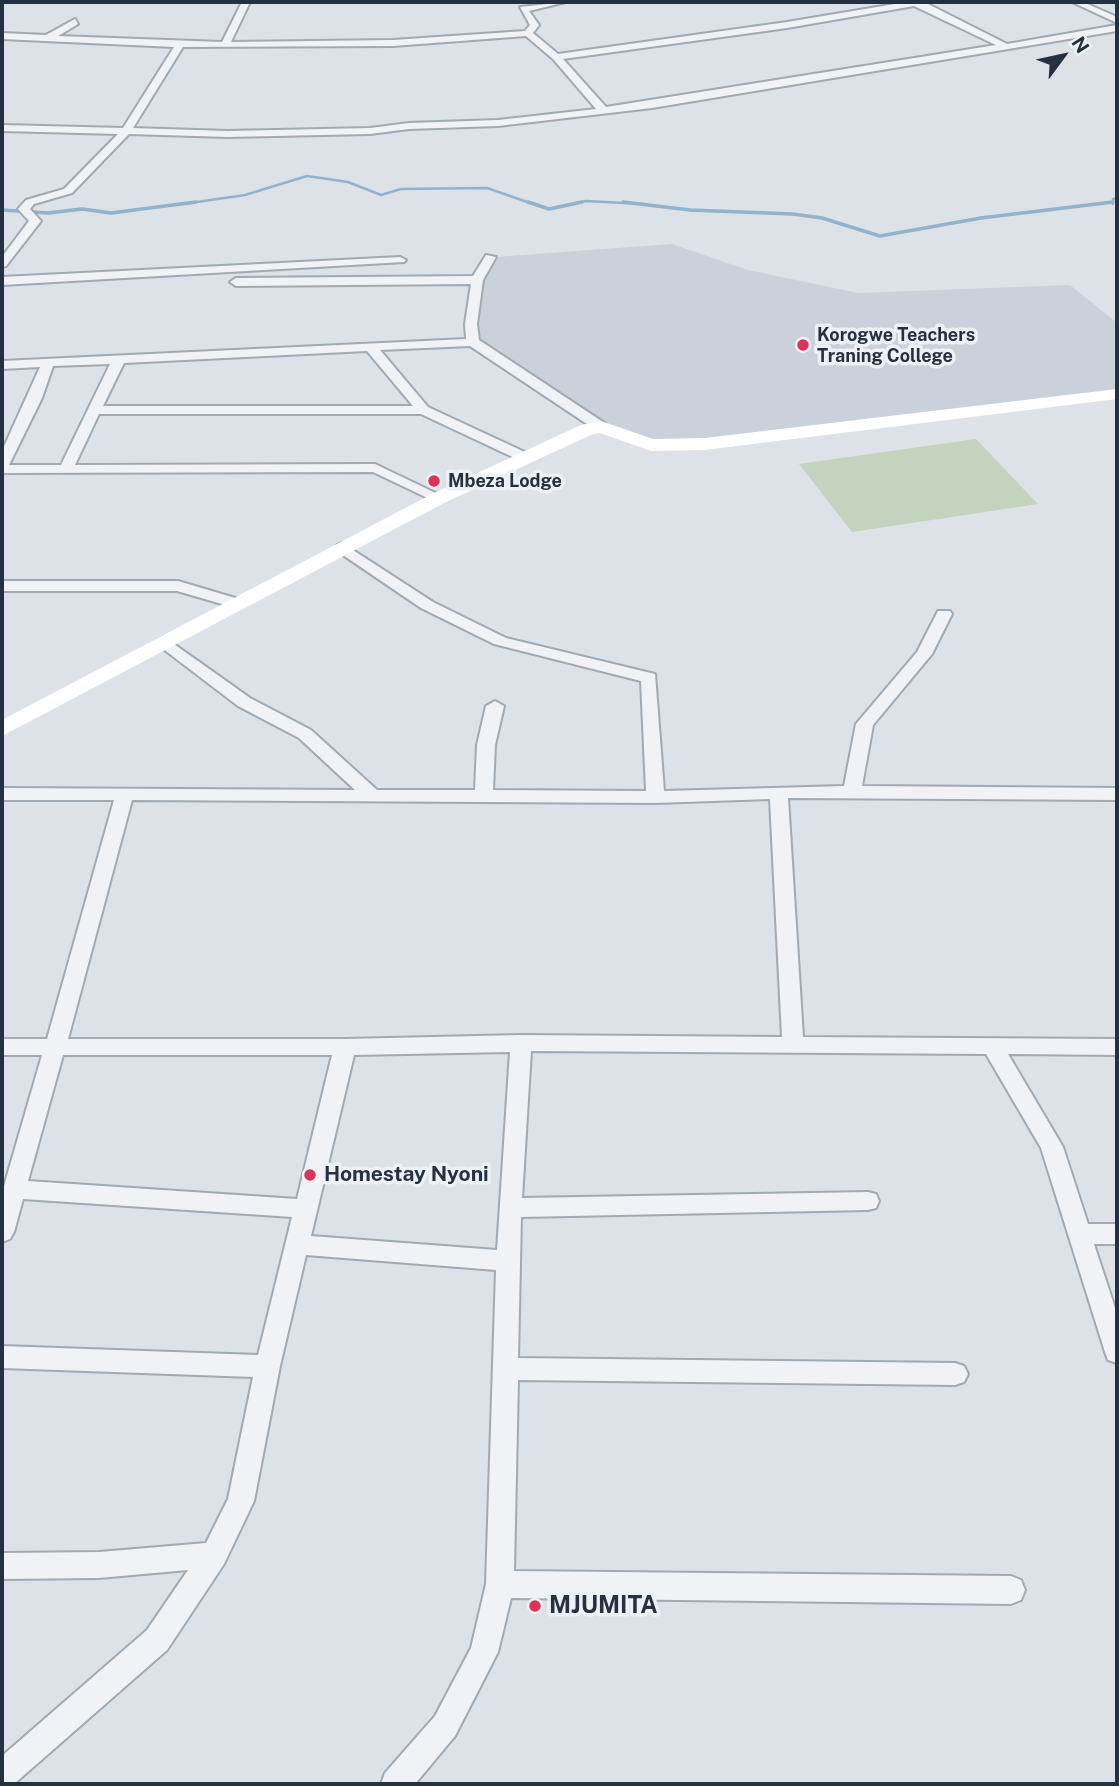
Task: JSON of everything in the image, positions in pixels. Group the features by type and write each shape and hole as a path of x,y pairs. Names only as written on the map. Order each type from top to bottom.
{"street":[{"path":"225,45 246,2"},
{"path":"4,38 180,45 393,43 528,33 535,25 523,12 523,7 562,2"},
{"path":"556,57 787,25 917,2 1003,45"},
{"path":"1076,2 1117,19"},
{"path":"45,40 75,22"},
{"path":"2,128 228,134 370,131 576,116 602,109 652,105 731,93 1003,45 1117,28"},
{"path":"528,33 556,57 602,109"},
{"path":"2,264 35,221 24,209 30,202 68,191 127,130 180,45"},
{"path":"473,342 471,324 477,280 490,257"},
{"path":"2,281 400,260"},
{"path":"356,263 364,279"},
{"path":"202,282 477,280"},
{"path":"2,365 473,342 601,427 651,445 705,444 1117,394"},
{"path":"369,345 423,410"},
{"path":"66,468 97,411 119,359"},
{"path":"48,362 35,398 2,467 375,468 439,498"},
{"path":"97,411 423,410 524,457"},
{"path":"2,729 439,498 577,432 601,427"},
{"path":"342,548 427,604 500,641 649,678 655,797"},
{"path":"2,586 178,586 236,603"},
{"path":"852,791 865,724 924,654 944,614"},
{"path":"164,642 244,702 305,734 373,796"},
{"path":"484,796 486,745 495,706"},
{"path":"2,794 655,797 852,791 1117,794"},
{"path":"779,792 793,1045"},
{"path":"2,1232 111,852 124,795"},
{"path":"396,1784 444,1726 484,1652 500,1584 508,1369 510,1208 521,1043"},
{"path":"2,1047 345,1047 521,1043 1117,1047"},
{"path":"992,1046 1052,1147 1117,1352"},
{"path":"2,1775 157,1640 214,1555 241,1501 268,1366 345,1047"},
{"path":"16,1189 306,1209"},
{"path":"510,1208 868,1201"},
{"path":"1080,1234 1117,1234"},
{"path":"297,1245 509,1261"},
{"path":"2,1357 268,1366"},
{"path":"508,1369 955,1374"},
{"path":"2,1566 99,1565 214,1555"},
{"path":"500,1584 1011,1590"}],"shaded area":[{"name":"Korogwe Teachers Traning College","path":"672,244 748,270 858,293 1070,285 1117,323 1117,390 703,440 653,441 604,424 480,341 478,324 483,280 496,257"}],"green space":[{"path":"976,439 1038,504 852,532 799,464"}],"waterway":[{"path":"183,204 245,195 307,176 348,182 381,195 401,189 487,188 533,204"},
{"path":"1113,202 1113,199 1117,198"},
{"path":"2,210 48,213 82,209 111,213 196,202"},
{"path":"528,202 549,209 582,202"},
{"path":"574,204 582,202"},
{"path":"582,202 637,204"},
{"path":"623,202 637,204"},
{"path":"637,204 690,210 793,214 822,218 880,236 981,218 1113,202"},
{"path":"637,204 643,204"}],"place":[{"name":"Korogwe Teachers Traning College","path":"803,345"},
{"name":"Mbeza Lodge","path":"434,481"},
{"name":"Homestay Nyoni","path":"310,1175"},
{"name":"MJUMITA","path":"535,1606"}]}
